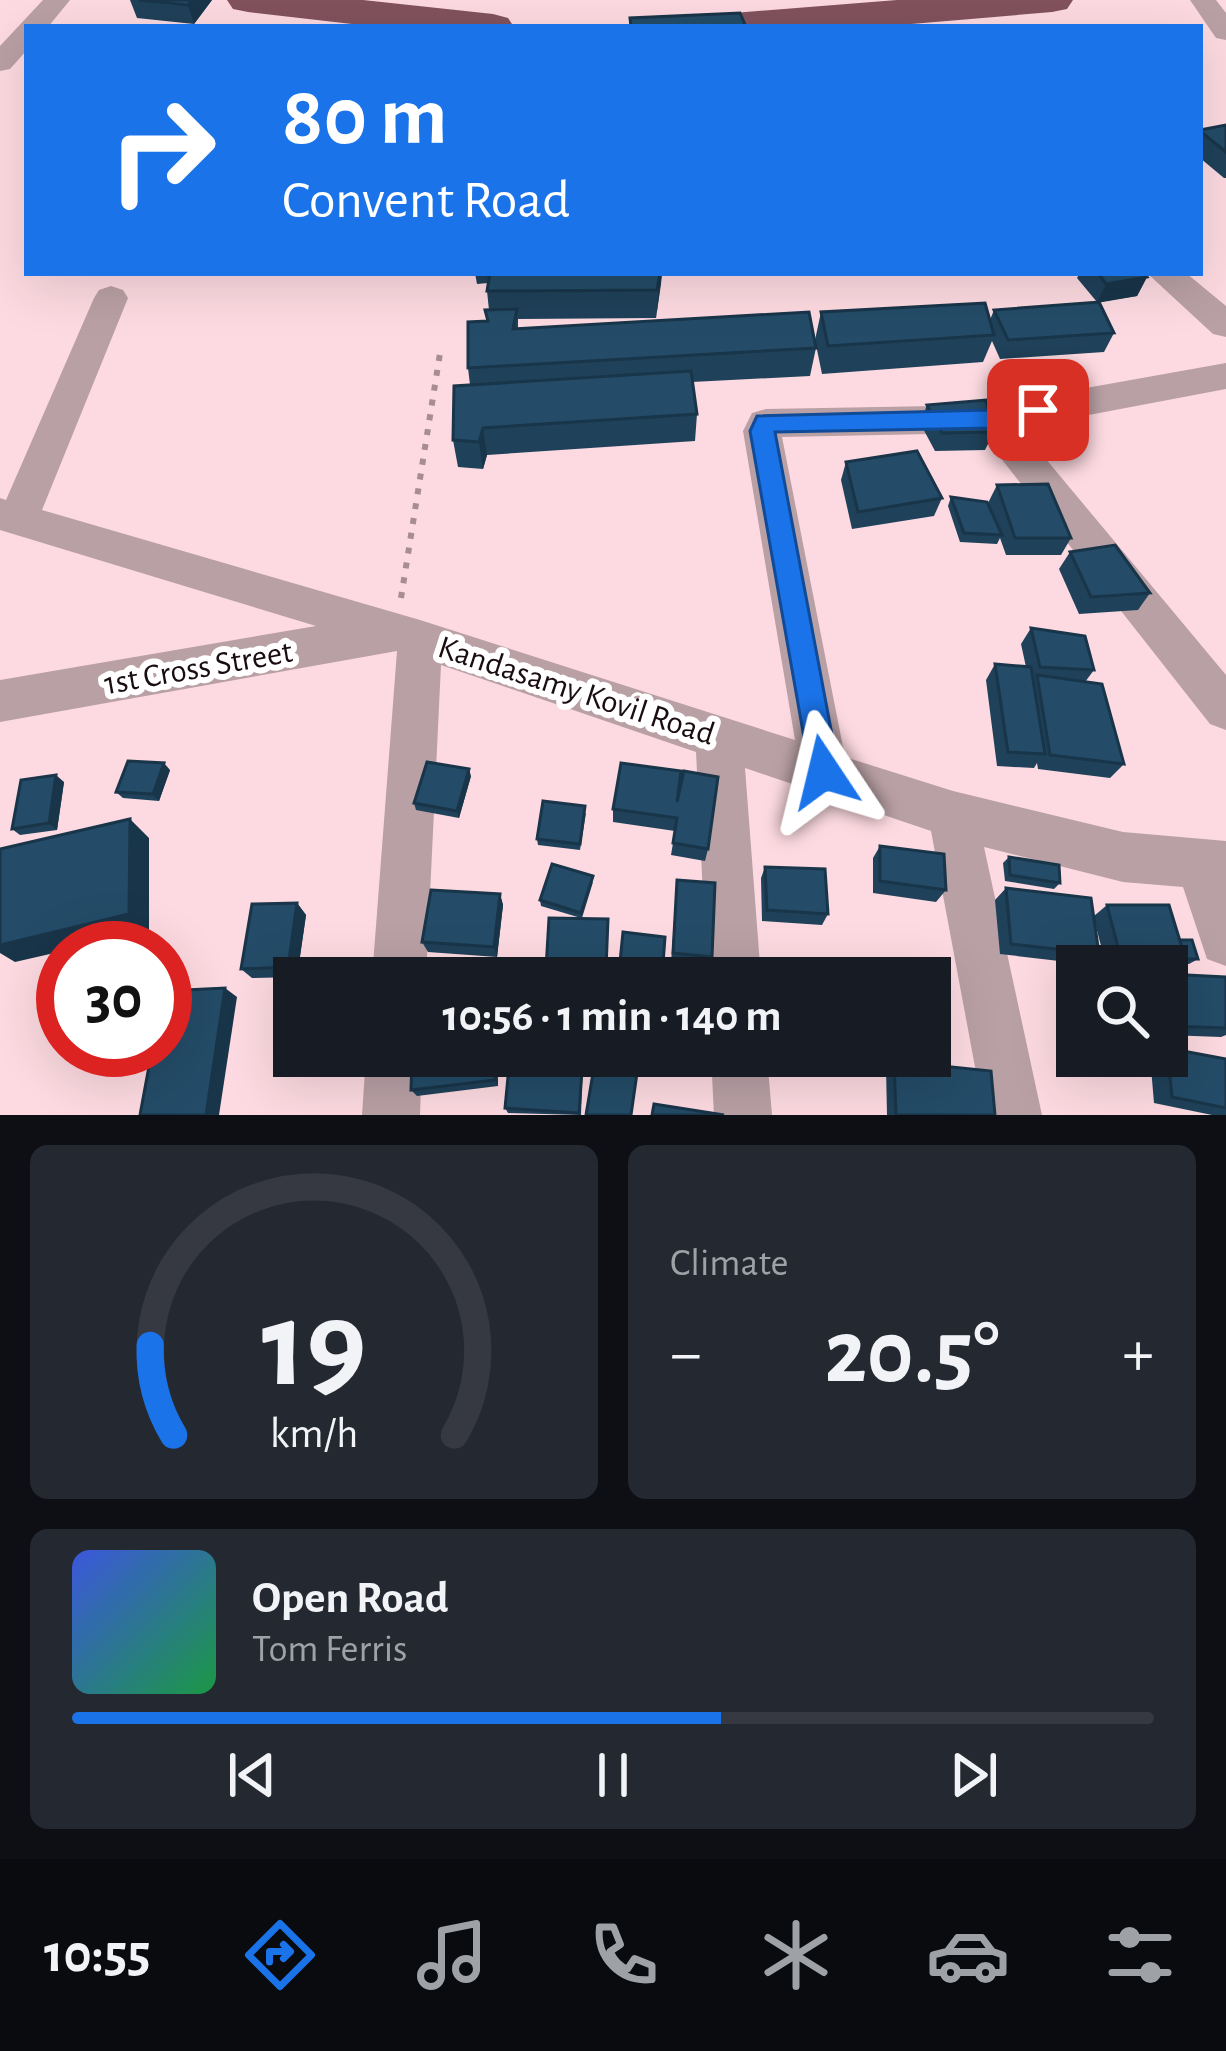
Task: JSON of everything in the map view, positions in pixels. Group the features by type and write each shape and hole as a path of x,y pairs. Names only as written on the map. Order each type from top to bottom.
{"highway":[{"path":"248,0 466,24"},
{"path":"810,24 870,22 1052,0"}],"street":[{"path":"35,24 57,0"},
{"path":"1203,0 1226,32"},
{"path":"0,63 24,37"},
{"path":"1168,276 1226,325"},
{"path":"10,516 110,298"},
{"path":"824,772 762,431 766,423 991,419 1226,376"},
{"path":"991,419 1226,709"},
{"name":"Kandasamy Kovil Road","path":"10,516 408,635 953,815 1123,856 1214,866"},
{"path":"400,957 408,635"},
{"name":"1st Cross Street","path":"0,701 408,635"},
{"path":"719,734 733,957"},
{"path":"953,815 1013,1115"},
{"path":"1214,866 1226,940"},
{"path":"391,1115 393,1077"},
{"path":"740,1077 743,1115"}],"path":[{"path":"408,635 441,347"}],"building":[{"path":"139,0 192,0 188,5"},
{"path":"740,13 745,24 631,24 630,18"},
{"path":"1226,125 1226,152 1203,133"},
{"path":"490,276 659,276 657,290 487,291"},
{"path":"1100,276 1147,277 1106,284"},
{"path":"1099,302 1114,333 1008,340 994,310"},
{"path":"985,303 994,335 828,346 821,312"},
{"path":"517,309 513,329 809,312 816,348 468,368 468,322 488,321 485,310"},
{"path":"691,371 697,414 483,428 479,442 453,440 454,386"},
{"path":"986,400 994,432 942,433 927,405"},
{"path":"917,451 942,498 858,512 846,462"},
{"path":"1048,484 1071,538 1015,538 997,485"},
{"path":"951,497 987,502 1002,535 964,533"},
{"path":"1115,545 1150,593 1091,597 1070,552"},
{"path":"1031,628 1085,636 1094,670 1040,667"},
{"path":"995,664 1031,667 1045,754 1008,752"},
{"path":"1037,675 1102,684 1124,764 1050,755"},
{"path":"128,761 164,763 153,794 116,792"},
{"path":"427,762 469,769 457,811 414,803"},
{"path":"621,763 681,771 677,802 684,771 718,777 708,849 673,843 677,818 613,809"},
{"path":"56,775 49,823 12,829 21,780"},
{"path":"543,801 585,806 580,844 537,839"},
{"path":"130,819 129,914 100,921 36,921 36,936 0,945 0,849"},
{"path":"880,846 944,854 946,890 880,881"},
{"path":"1009,857 1059,865 1060,883 1010,875"},
{"path":"552,864 593,876 581,913 540,900"},
{"path":"765,867 825,869 828,914 767,910"},
{"path":"677,880 715,883 712,957 673,953"},
{"path":"1006,888 1091,898 1098,945 1056,945 1056,949 1011,944"},
{"path":"431,890 500,894 494,947 422,942"},
{"path":"297,903 289,957 273,957 273,968 241,969 252,904"},
{"path":"1107,905 1169,905 1181,945 1117,945"},
{"path":"549,918 608,919 606,957 547,957"},
{"path":"623,932 665,937 664,957 620,957"},
{"path":"1180,940 1192,940 1198,959 1188,959 1188,945"},
{"path":"1188,975 1226,977 1226,1028 1188,1027"},
{"path":"225,988 206,1115 140,1115 147,1077 192,1077 192,990"},
{"path":"1188,1052 1226,1059 1226,1108 1172,1097 1170,1077 1188,1077"},
{"path":"951,1067 991,1071 995,1115 896,1115 895,1077 951,1077"},
{"path":"411,1077 495,1077 495,1080 411,1090"},
{"path":"508,1077 582,1077 579,1113 505,1108"},
{"path":"592,1077 636,1077 631,1115 586,1115"},
{"path":"654,1104 724,1115 652,1115"}],"route":[{"path":"824,772 762,431 766,423 991,419 1038,410"}]}
